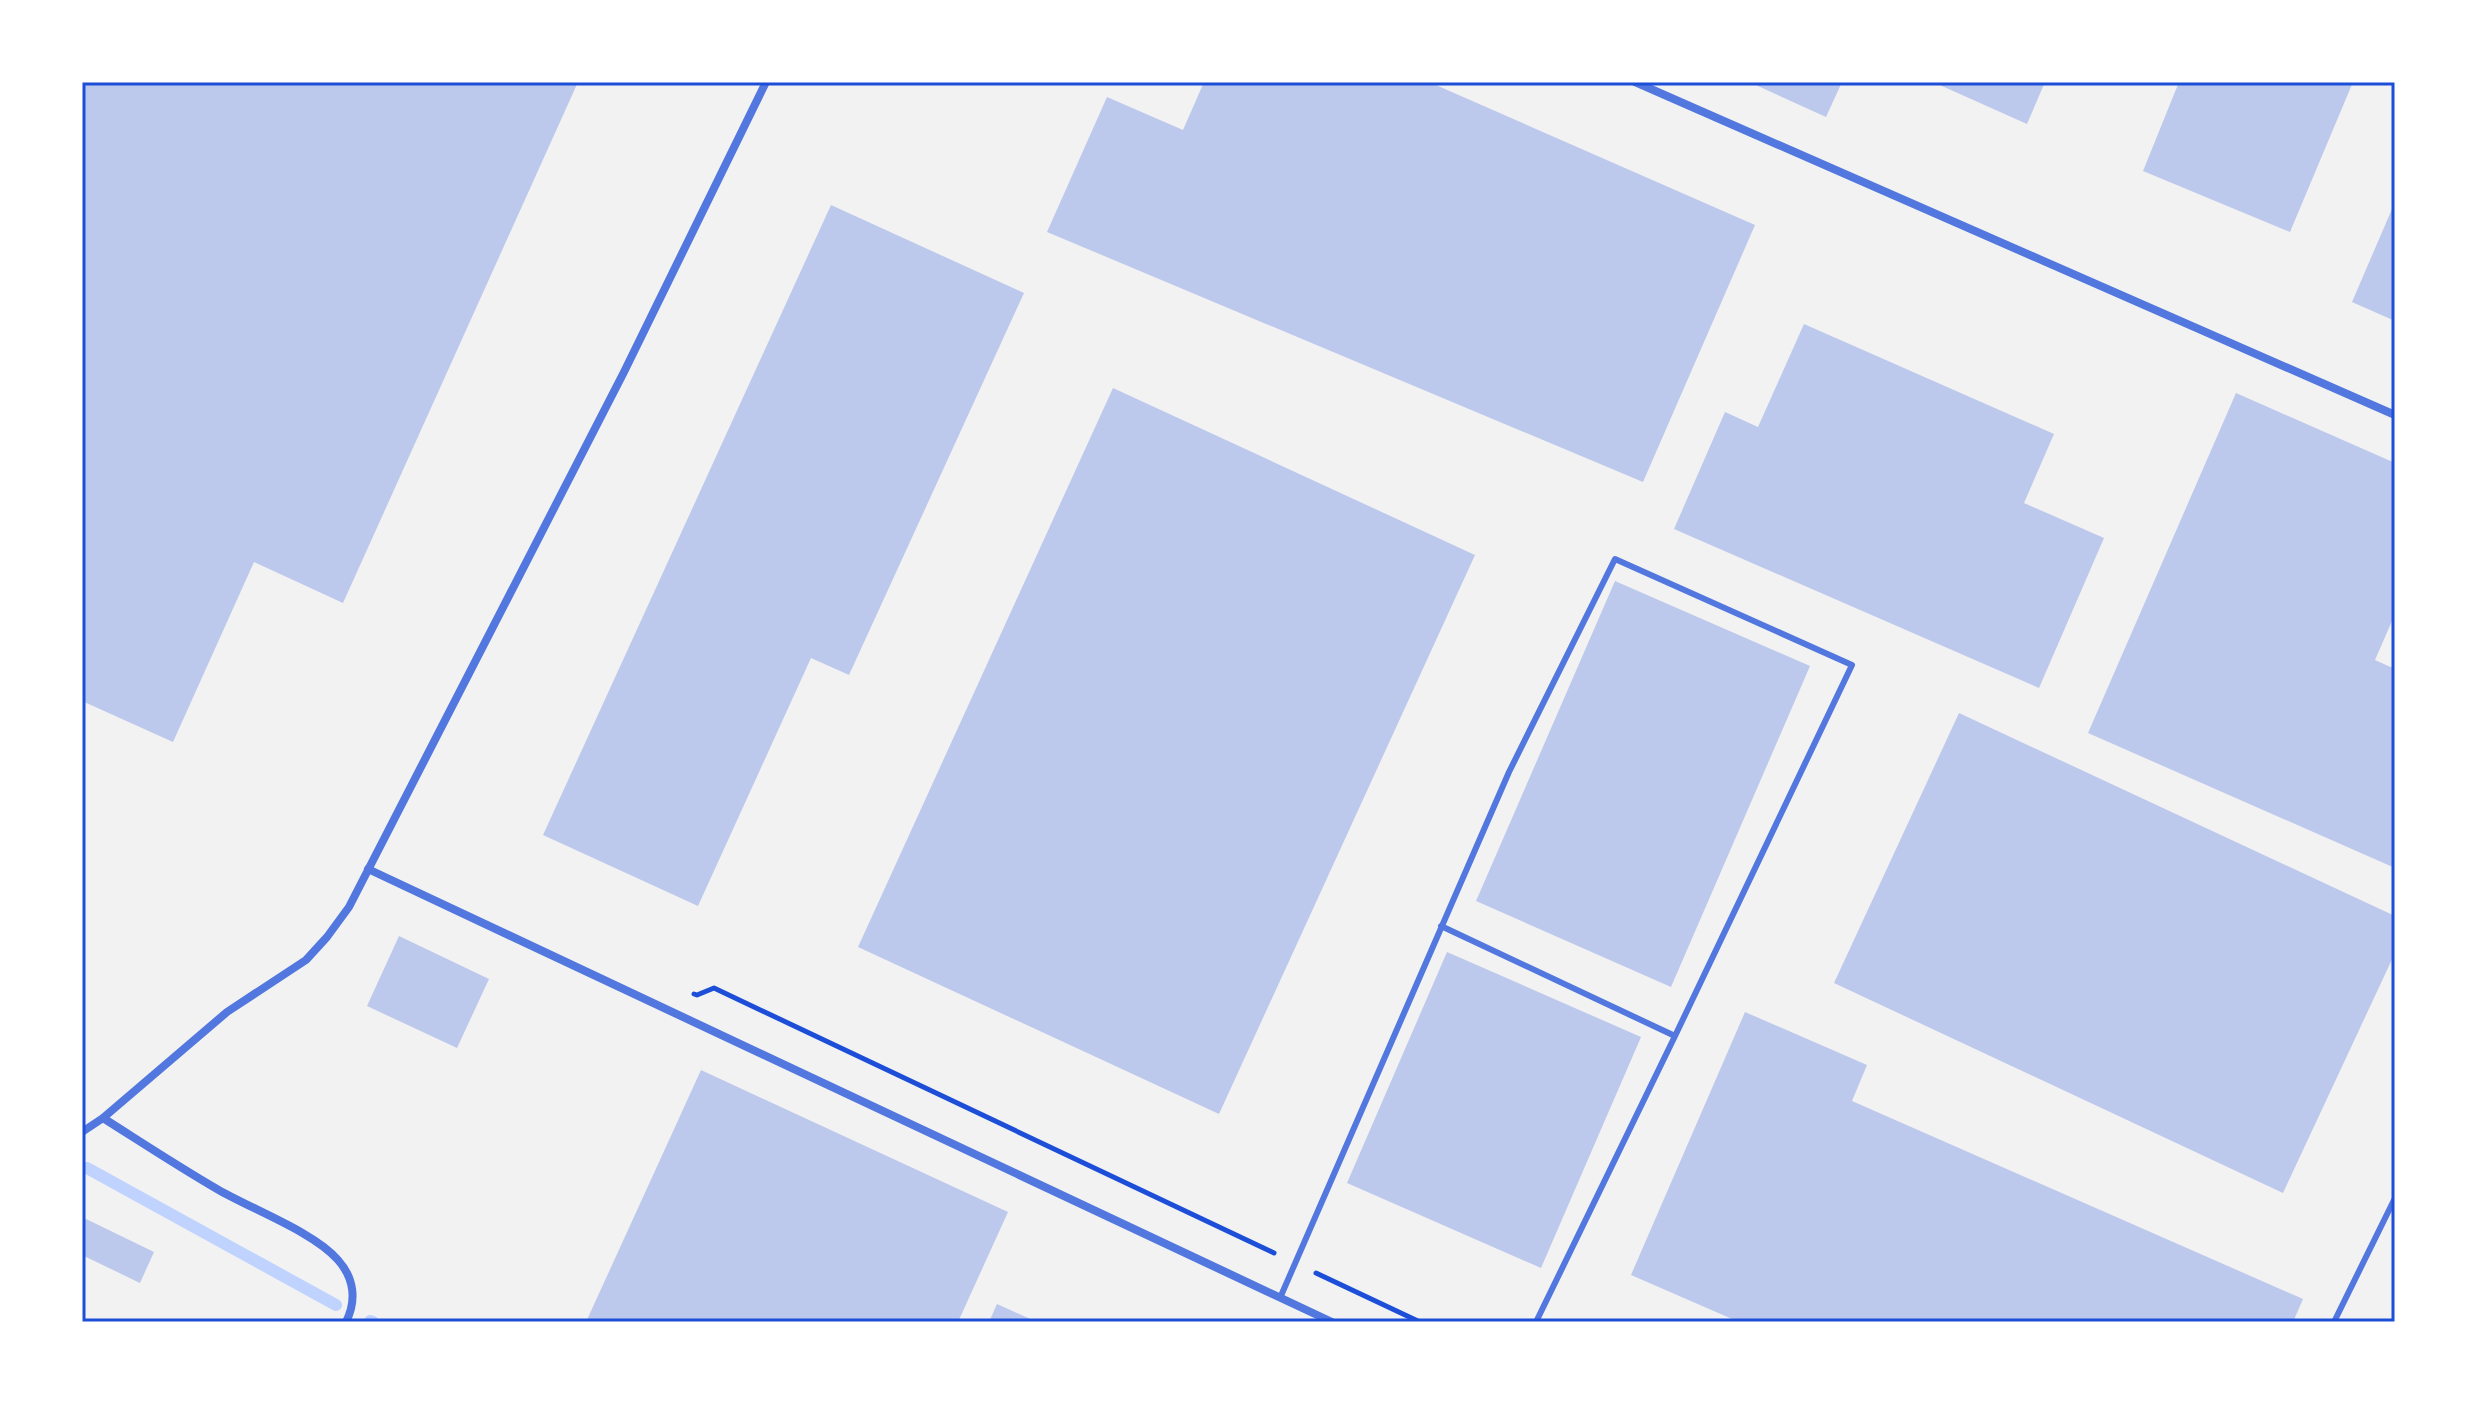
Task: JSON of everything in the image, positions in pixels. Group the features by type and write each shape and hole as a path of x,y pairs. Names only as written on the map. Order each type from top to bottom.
{"street":[{"path":"82,1132 103,1118 227,1012 306,960 349,907 624,372 766,82"},
{"path":"1635,82 2395,415"},
{"path":"368,869 1332,1322"},
{"path":"103,1118 218,1190 311,1239 337,1258 353,1286 354,1299 346,1322"}],"lane":[{"path":"1280,1298 1509,772 1615,559 1852,665 1536,1322"},
{"path":"1441,926 1675,1036"},
{"path":"2334,1322 2395,1198"}],"path":[{"path":"683,989 697,995 714,988 1420,1322"}],"building":[{"path":"82,82 578,82 343,603 254,562 173,742 82,701"},
{"path":"1204,82 1429,82 1755,225 1643,482 1047,232 1107,97 1183,130"},
{"path":"1749,82 1842,82 1826,117"},
{"path":"1933,82 2045,82 2027,124"},
{"path":"2179,82 2353,82 2290,232 2143,171"},
{"path":"2395,202 2395,321 2352,302"},
{"path":"831,205 1024,293 849,675 811,658 698,906 543,835"},
{"path":"1804,324 2054,434 2024,503 2104,538 2039,688 1674,529 1725,412 1758,427"},
{"path":"1113,388 1475,555 1219,1114 858,947"},
{"path":"2236,393 2395,463 2395,614 2375,660 2395,669 2395,868 2088,733"},
{"path":"1615,581 1810,666 1671,987 1476,901"},
{"path":"1959,713 2395,916 2395,953 2283,1193 1834,983"},
{"path":"399,936 489,979 457,1048 367,1006"},
{"path":"1447,952 1641,1037 1541,1268 1347,1183"},
{"path":"1745,1012 1867,1065 1852,1101 2303,1299 2293,1322 1739,1322 1631,1275"},
{"path":"701,1070 1008,1212 958,1322 586,1322"},
{"path":"82,1217 154,1252 140,1283 82,1255"},
{"path":"997,1304 1037,1322 989,1322"}],"waterway":[{"path":"87,1168 336,1305"}]}
